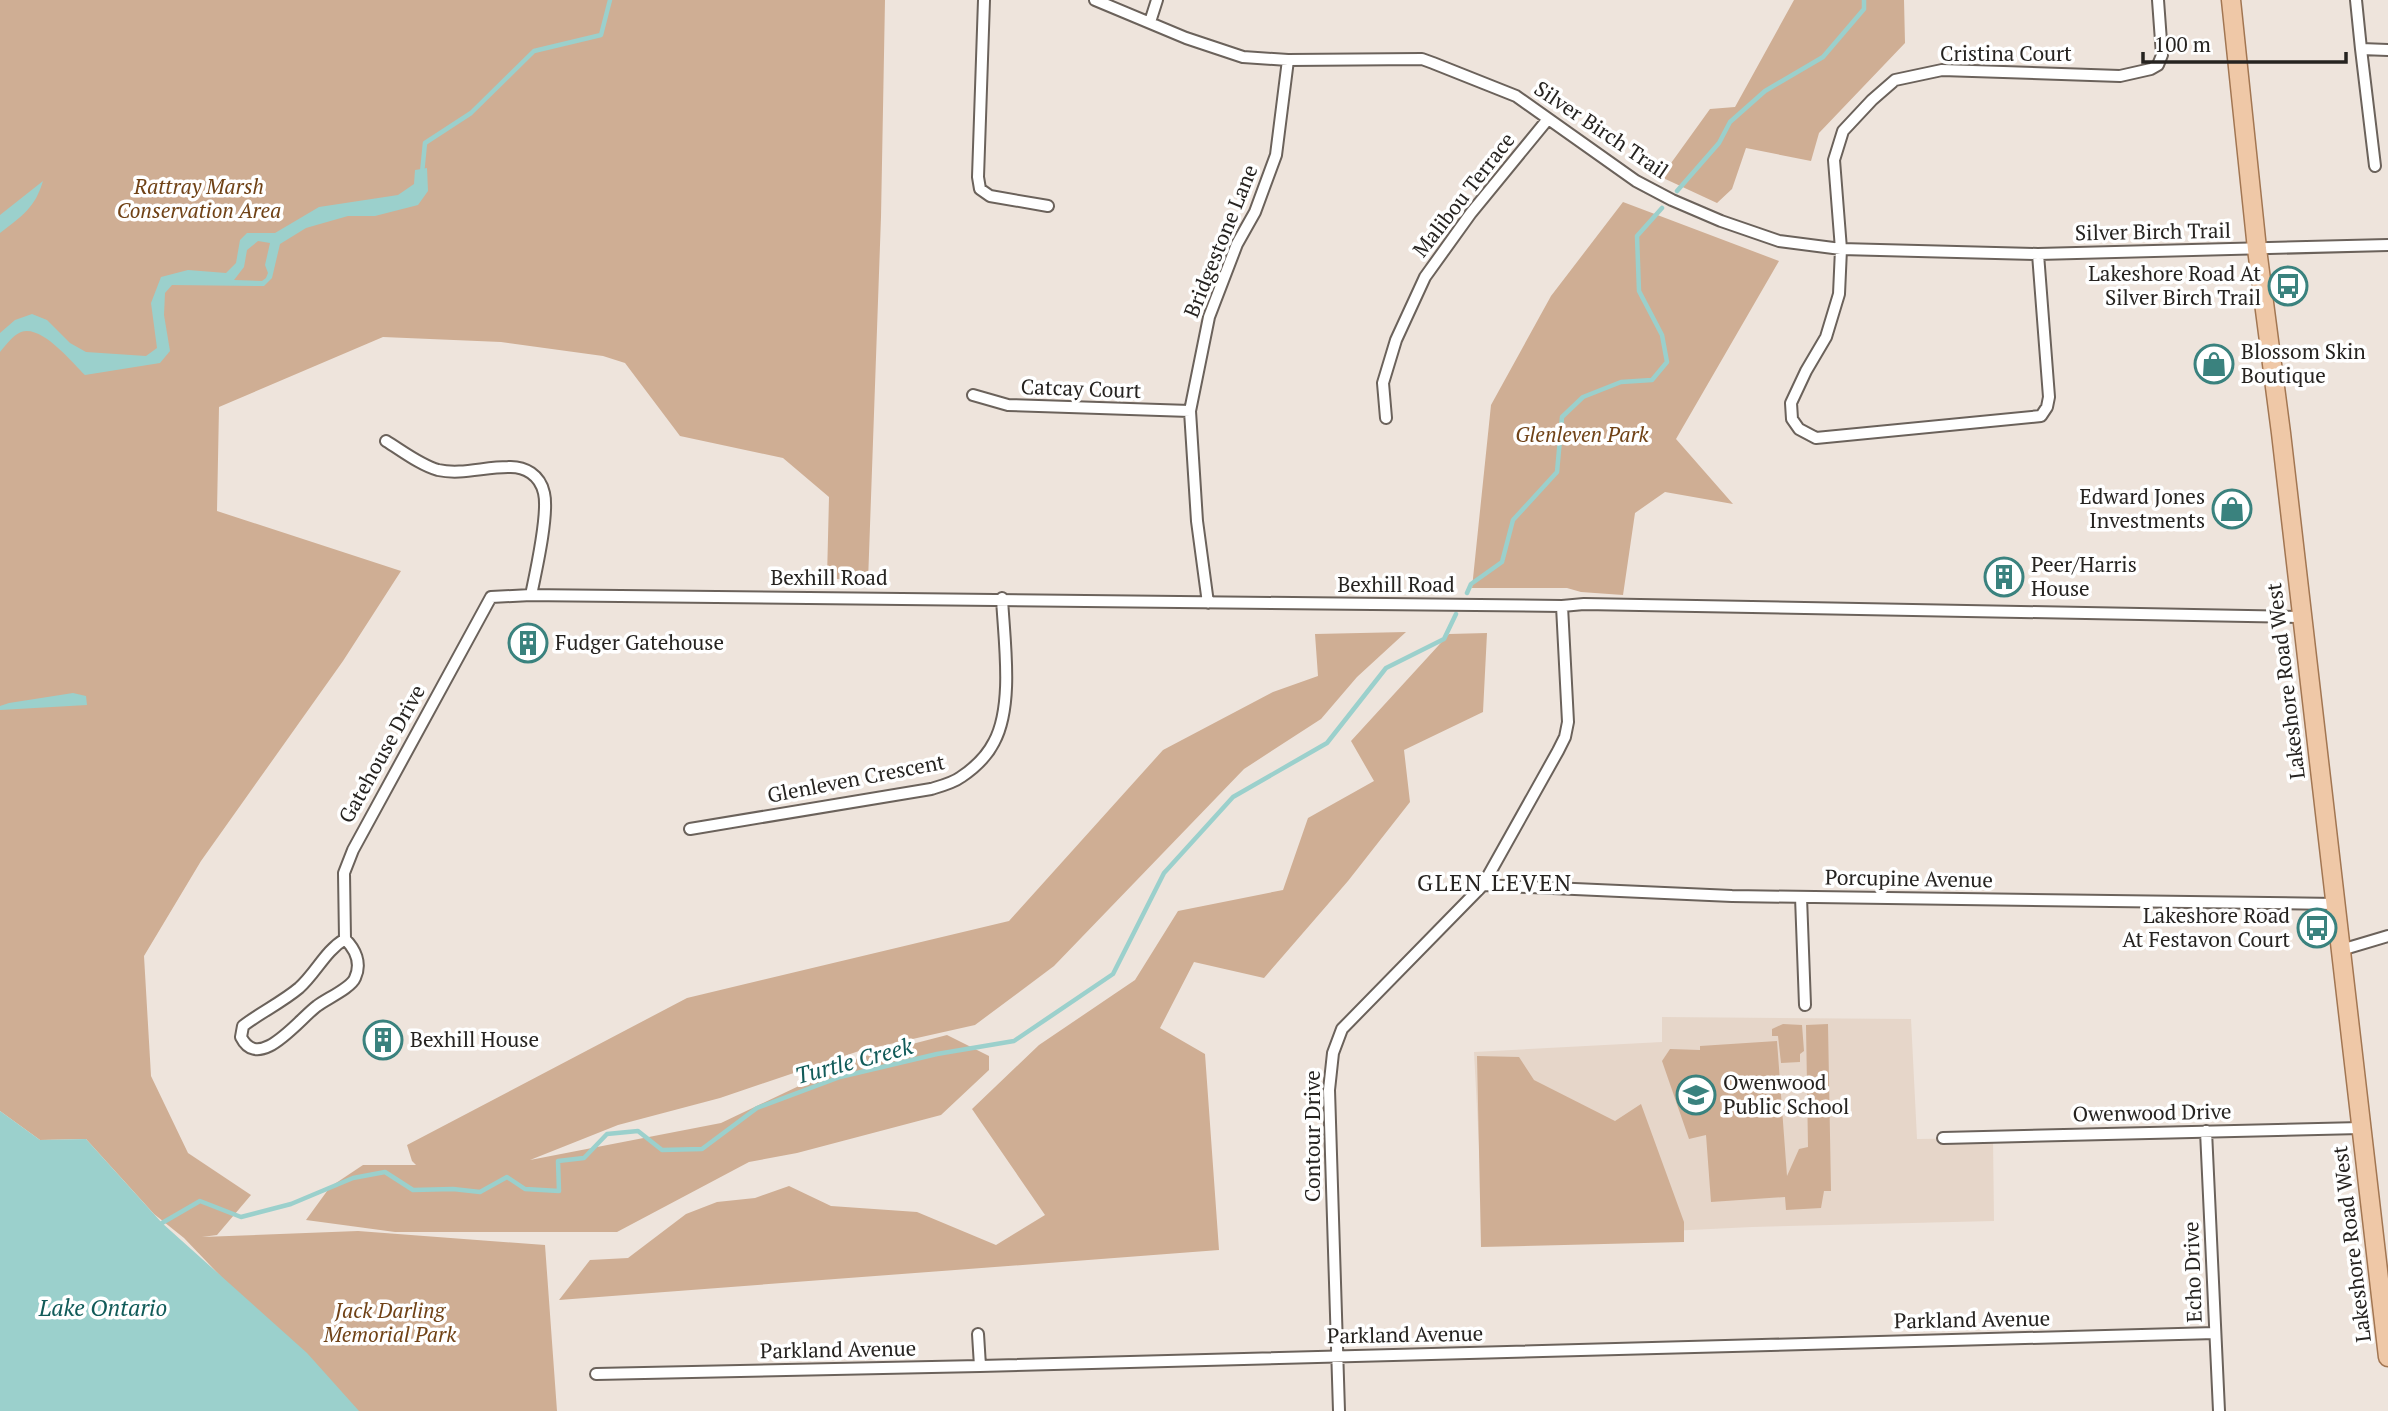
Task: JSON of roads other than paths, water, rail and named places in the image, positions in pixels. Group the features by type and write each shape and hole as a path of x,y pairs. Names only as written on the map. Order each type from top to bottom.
{"main road":[{"name":"Lakeshore Road West","path":"2231,0 2257,249 2388,1357"}],"street":[{"path":"984,0 978,177 980,189 990,196 1048,206"},
{"name":"Silver Birch Trail","path":"1095,0 1186,38 1243,57 1288,60 1422,60 1486,82 1516,96 1636,181 1692,209 1779,241 1841,250 2038,254 2388,245"},
{"path":"1150,22 1157,0"},
{"name":"Cristina Court","path":"2038,254 2049,397 2041,416 1816,438 1799,429 1792,419 1791,403 1826,337 1839,294 1841,250 1834,160 1843,131 1895,80 1942,70 2120,75 2151,69 2158,65 2162,55 2158,0"},
{"path":"2356,0 2375,166"},
{"path":"2361,49 2388,50"},
{"name":"Bridgestone Lane","path":"1208,603 1197,521 1190,411 1209,317 1237,244 1259,203 1276,155 1288,60"},
{"name":"Malibou Terrace","path":"1386,418 1383,383 1386,372 1396,340 1425,277 1451,239 1548,119"},
{"name":"Catcay Court","path":"973,395 1008,405 1190,411"},
{"path":"386,441 435,469 458,472 512,466 525,468 539,480 545,494 541,543 531,595"},
{"name":"Bexhill Road","path":"491,597 1002,598 1208,603 1584,604 2301,617"},
{"name":"Gatehouse Drive","path":"345,939 334,946 316,971 299,988 243,1026 241,1037 247,1047 257,1050 279,1040 314,1007 351,984 356,976 358,961 353,947 345,939 344,873 353,850 491,597"},
{"name":"Glenleven Crescent","path":"690,829 932,789 959,779 976,765 994,743 1002,718 1005,692 1002,598"},
{"name":"Contour Drive","path":"1339,1411 1329,1090 1333,1053 1342,1029 1483,885 1565,737 1568,722 1562,606"},
{"name":"Porcupine Avenue","path":"1483,885 1506,888 1801,897 2336,904"},
{"path":"1801,897 1805,1005"},
{"path":"2341,950 2388,936"},
{"name":"Owenwood Drive","path":"1943,1138 2361,1128"},
{"name":"Echo Drive","path":"2206,1131 2219,1411"},
{"name":"Parkland Avenue","path":"596,1374 980,1367 2215,1333"},
{"path":"978,1334 980,1367"}],"water":[{"path":"427,168 428,191 418,205 375,216 348,216 306,228 280,244 272,278 264,286 172,285 165,293 164,315 170,351 160,363 85,375 56,346 29,331 15,336 0,352 0,333 15,320 32,314 47,320 70,343 86,352 146,356 157,348 151,303 161,277 188,270 226,273 236,263 240,240 247,233 275,233 319,207 398,195 414,184 415,170","holes":["258,241 270,243 265,265 268,273 266,278 262,281 234,280 244,267 247,250"]},
{"path":"43,181 32,205 0,233 0,215"},
{"path":"73,693 86,696 87,705 0,710 0,706 9,703"},
{"name":"Lake Ontario","path":"0,1111 40,1140 86,1139 162,1223 307,1353 359,1411 0,1411"}],"waterway":[{"path":"422,173 425,143 471,113 534,51 601,35 610,0"},
{"name":"Turtle Creek","path":"1677,191 1719,143 1730,122 1765,91 1823,57 1864,9 1864,0"},
{"name":"Turtle Creek","path":"1467,593 1471,584 1502,562 1513,520 1557,472 1562,417 1583,397 1621,382 1652,380 1667,362 1662,335 1639,291 1637,236 1662,208"},
{"name":"Turtle Creek","path":"162,1223 200,1201 241,1217 291,1204 353,1178 385,1172 413,1190 453,1189 480,1192 507,1177 525,1189 559,1191 558,1161 584,1158 607,1134 638,1131 662,1150 702,1149 757,1108 840,1077 937,1054 1014,1041 1113,974 1164,873 1233,797 1327,743 1386,668 1444,639 1456,614"}],"place":[{"name":"Lakeshore Road At Silver Birch Trail","path":"2288,286"},
{"name":"Blossom Skin Boutique","path":"2214,364"},
{"name":"Edward Jones Investments","path":"2232,509"},
{"name":"Peer/Harris House","path":"2004,577"},
{"name":"Fudger Gatehouse","path":"528,643"},
{"name":"Lakeshore Road At Festavon Court","path":"2317,928"},
{"name":"Bexhill House","path":"383,1040"},
{"name":"Owenwood Public School","path":"1696,1095"}],"district":[{"name":"GLEN LEVEN","path":"1495,883"}],"park label":[{"name":"Rattray Marsh Conservation Area","path":"199,199"},
{"name":"Glenleven Park","path":"1582,435"},
{"name":"Jack Darling Memorial Park","path":"390,1323"}]}
